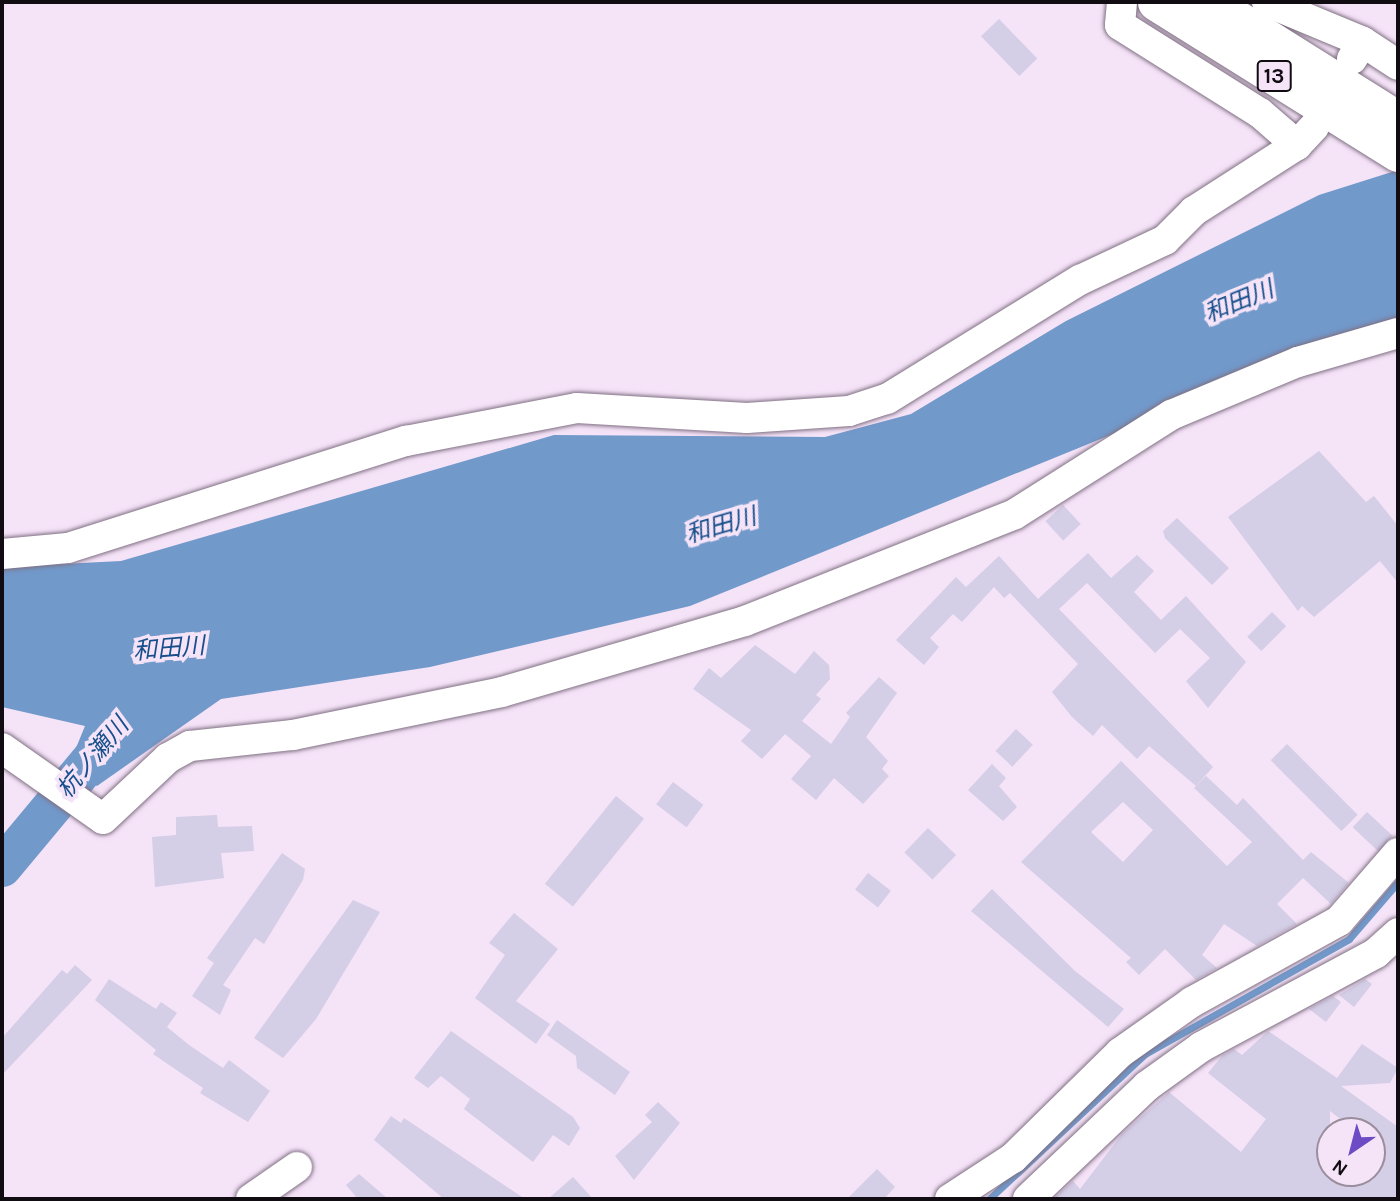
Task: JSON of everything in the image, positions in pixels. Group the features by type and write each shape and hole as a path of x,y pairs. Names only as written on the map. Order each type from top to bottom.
{"main road":[{"name":"13","path":"1156,2 1396,141"},
{"name":"13","path":"1210,2 1396,141"}],"street":[{"path":"2,554 68,548 406,441 577,408 747,418 849,411 887,399 1080,280 1165,240 1194,211 1306,136 1260,113 1120,25 1122,2"},
{"path":"1267,2 1357,50 1398,65"},
{"path":"2,748 39,771 103,819 168,758 190,746 293,736 502,692 745,621 1015,514 1171,415 1298,362 1398,333"},
{"path":"950,1199 1013,1158 1121,1052 1192,1002 1339,920 1398,853"},
{"path":"1028,1199 1147,1086 1190,1055 1376,953 1398,933"},
{"path":"251,1199 297,1167"}],"water":[{"name":"和田川","path":"1398,170 1398,318 690,606 430,667 221,699 97,786 69,765 85,726 2,707 2,567 121,561 554,435 825,437 911,414 1066,321 1319,195"}],"building":[{"path":"999,19 1037,59 1019,76 981,36"},
{"path":"1319,451 1366,502 1374,496 1398,526 1398,583 1380,561 1314,617 1302,606 1298,611 1228,517"},
{"path":"1063,505 1081,524 1063,540 1045,521"},
{"path":"1177,518 1229,568 1212,585 1165,538 1163,531"},
{"path":"1088,553 1111,578 1137,555 1154,571 1134,592 1161,620 1186,596 1246,662 1208,708 1186,681 1210,658 1180,629 1155,653 1087,583 1059,609 1213,767 1196,786 1149,746 1137,759 1102,725 1093,736 1072,717 1052,692 1078,664 1010,593 1004,598 994,587 962,622 953,614 930,638 939,647 924,665 896,640 956,577 966,587 999,556 1038,599"},
{"path":"1272,612 1286,626 1261,651 1247,637"},
{"path":"755,645 795,674 814,651 829,665 830,679 816,695 821,699 802,721 831,744 850,717 846,713 879,677 897,693 866,737 888,761 882,769 889,776 863,804 834,778 816,800 791,779 811,756 785,734 762,759 741,741 751,730 693,689 709,668 721,678"},
{"path":"1016,729 1033,745 1012,767 996,751"},
{"path":"1287,744 1358,815 1341,831 1271,760"},
{"path":"1121,761 1227,866 1252,842 1194,788 1206,776 1237,805 1243,798 1303,860 1311,852 1349,883 1331,904 1303,878 1277,904 1297,924 1257,946 1224,924 1202,955 1217,968 1196,980 1165,949 1139,975 1126,962 1131,958 1021,862","holes":["1123,802 1153,830 1123,862 1091,832"]},
{"path":"992,764 1006,778 999,786 1017,807 1003,821 968,790"},
{"path":"673,782 703,805 686,827 656,804"},
{"path":"616,796 644,819 573,906 545,884"},
{"path":"1367,812 1393,836 1378,851 1353,827"},
{"path":"217,815 218,827 252,826 254,851 221,853 224,878 155,887 152,837 176,835 176,817"},
{"path":"928,828 956,855 932,880 904,852"},
{"path":"282,853 305,869 303,880 264,944 255,938 223,985 231,990 220,1015 192,996 214,963 207,958"},
{"path":"868,873 891,891 878,907 855,890"},
{"path":"992,889 1075,971 1124,1009 1108,1027 971,911"},
{"path":"353,900 380,912 316,1019 283,1058 254,1038"},
{"path":"514,913 558,949 516,1001 550,1024 536,1044 475,998 505,955 489,943"},
{"path":"75,965 92,980 2,1075 2,1038 62,970 67,974"},
{"path":"109,979 156,1009 161,1002 177,1013 167,1027 223,1068 229,1060 270,1091 248,1122 200,1093 203,1088 153,1054 156,1050 95,1000"},
{"path":"1365,979 1372,984 1354,1007 1339,995"},
{"path":"1333,996 1341,1002 1326,1022 1309,1009"},
{"path":"557,1020 630,1072 615,1095 577,1068 576,1056 547,1035"},
{"path":"451,1031 573,1117 580,1128 569,1146 553,1135 533,1162 464,1109 470,1099 441,1076 428,1088 414,1078"},
{"path":"1268,1031 1337,1078 1362,1044 1398,1068 1390,1083 1341,1086 1384,1117 1338,1117 1330,1111 1330,1117 1316,1117 1316,1187 1386,1187 1386,1118 1398,1127 1398,1199 1053,1199 1073,1181 1080,1189 1122,1134 1169,1092 1241,1152 1266,1119 1208,1073 1222,1056 1234,1049 1242,1055"},
{"path":"658,1102 680,1123 634,1180 615,1156 652,1122 645,1115"},
{"path":"391,1116 401,1123 404,1118 525,1199 444,1199 374,1140"},
{"path":"877,1169 895,1187 884,1199 847,1199"},
{"path":"359,1174 388,1199 358,1199 346,1185"},
{"path":"573,1177 593,1199 548,1199"}],"waterway":[{"name":"杭ノ瀬川","path":"2,867 116,730"},
{"path":"989,1199 1145,1054 1349,939 1398,882"}]}
